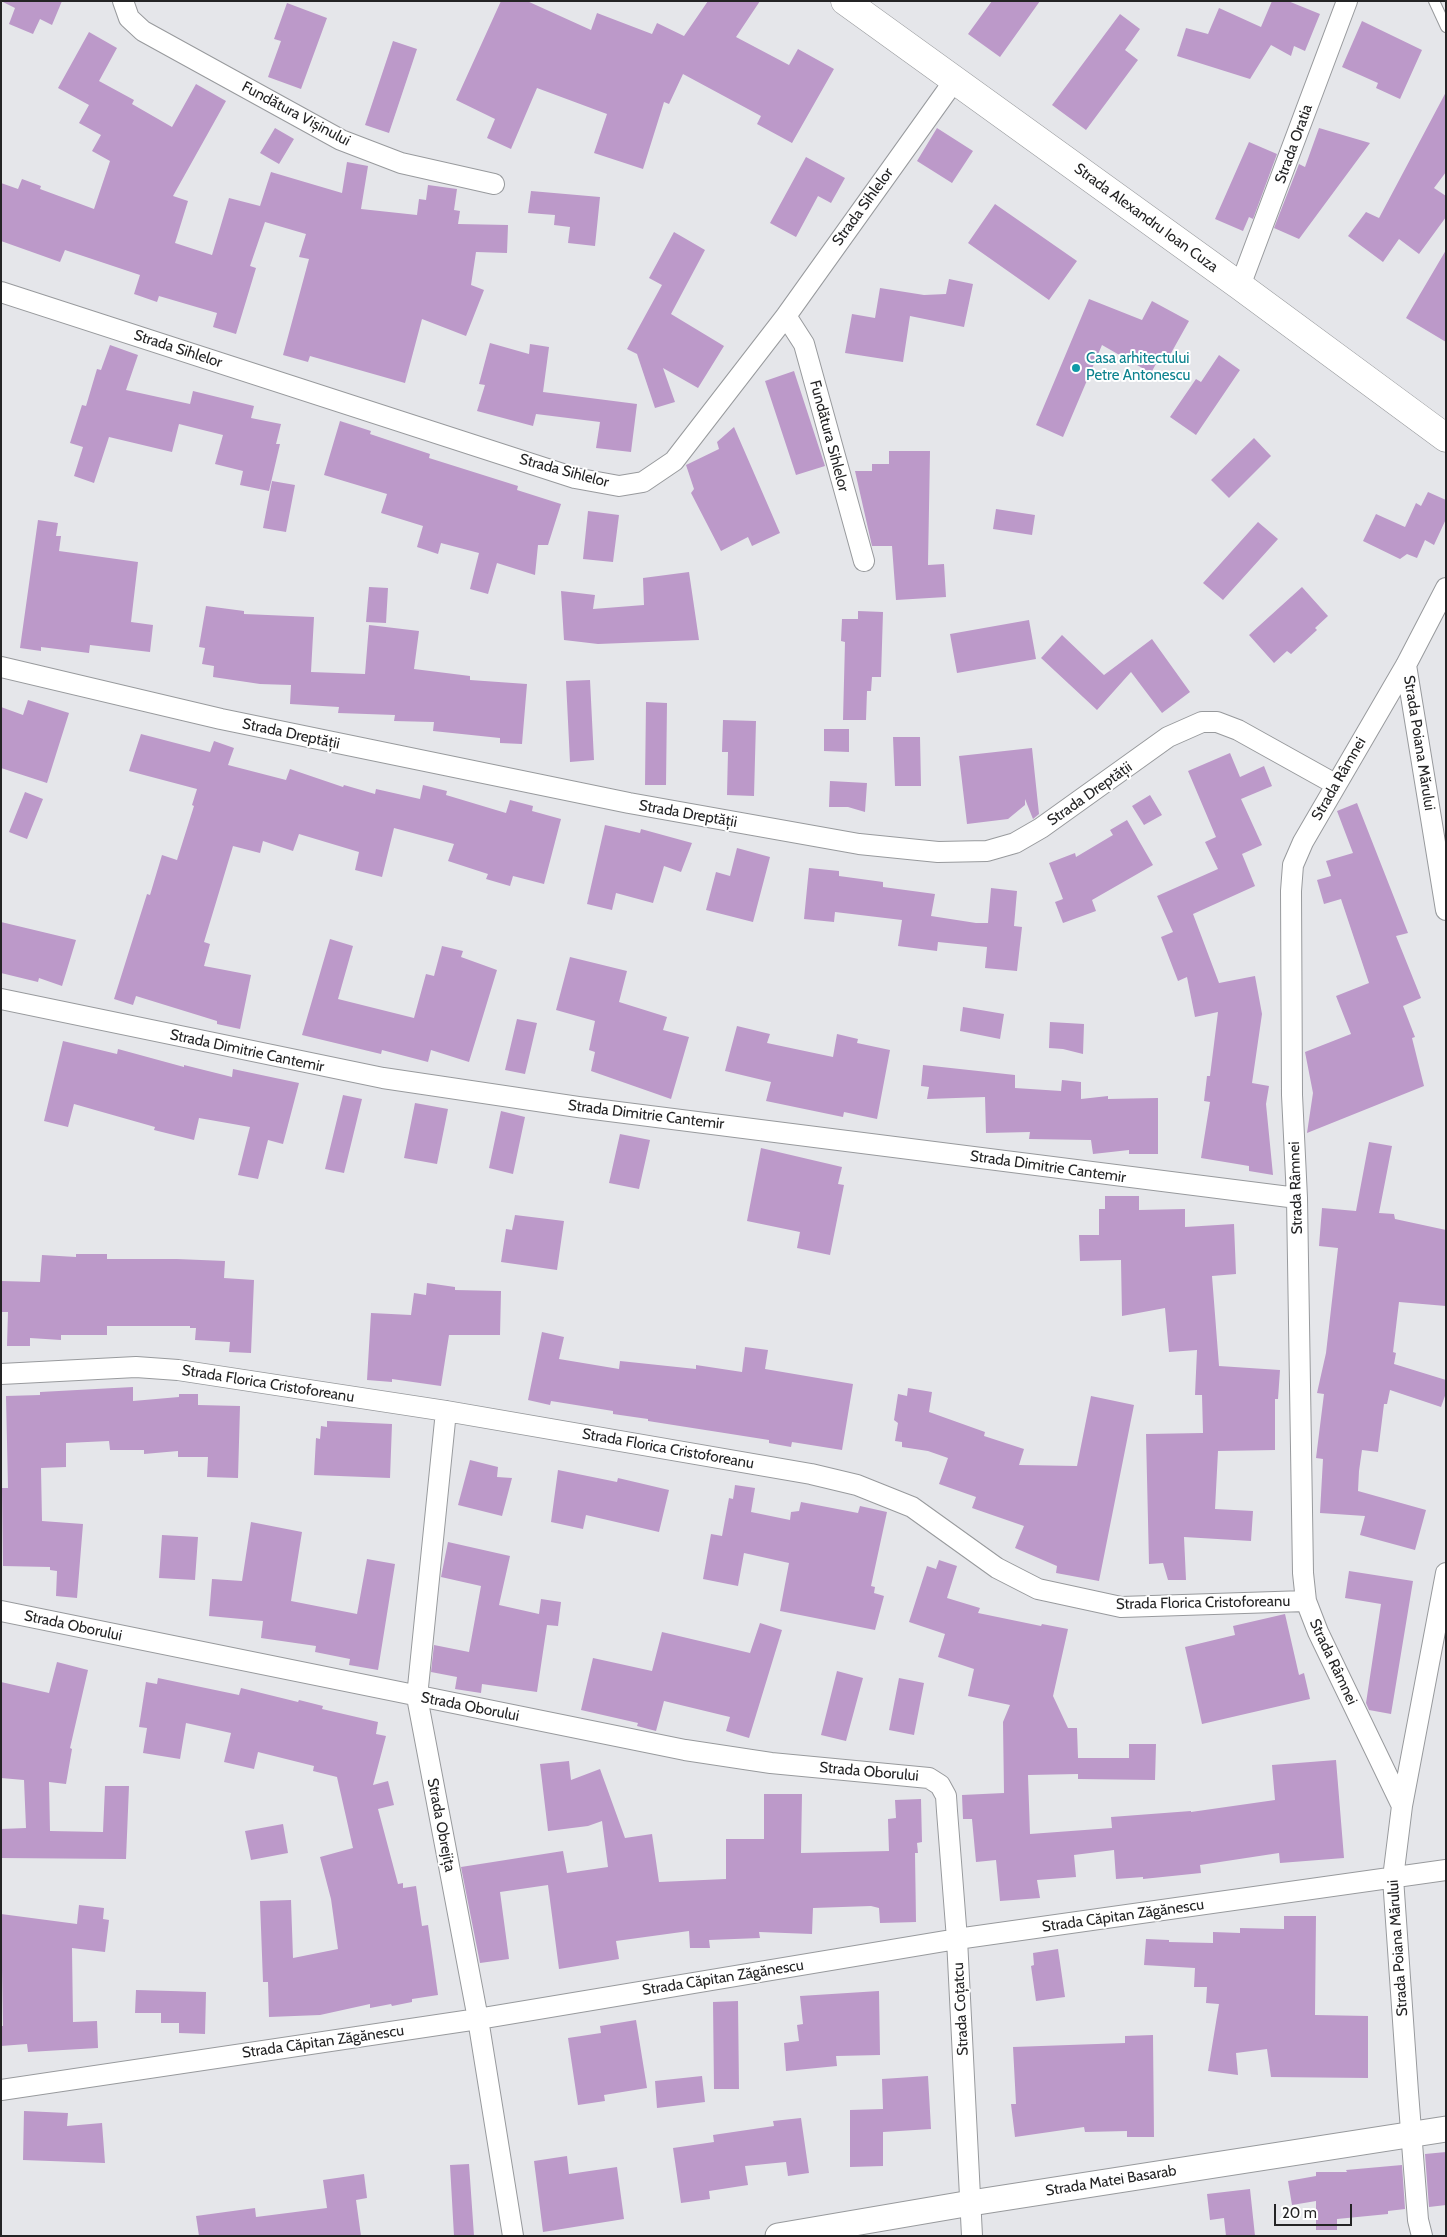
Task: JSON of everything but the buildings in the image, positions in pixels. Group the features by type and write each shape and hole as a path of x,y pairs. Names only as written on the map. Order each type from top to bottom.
{"main road":[{"name":"Strada Alexandru Ioan Cuza","path":"845,1 1240,286 1446,438"}],"street":[{"name":"Fundătura Vișinului","path":"123,1 130,18 143,31 341,140 400,163 494,184"},
{"name":"Strada Oratia","path":"1240,286 1347,1"},
{"name":"Strada Sihlelor","path":"1,292 575,478 619,486 643,482 674,461 786,316 954,80"},
{"name":"Fundătura Sihlelor","path":"786,316 804,344 864,561"},
{"name":"Strada Râmnei","path":"1402,1806 1318,1632 1306,1601 1297,1198 1292,1095 1290,934 1293,865 1303,842 1335,784 1406,665 1446,588"},
{"name":"Strada Poiana Mărului","path":"1406,665 1446,910"},
{"name":"Strada Dreptății","path":"1,667 221,719 629,803 858,844 938,852 987,851 1015,843 1041,828 1168,738 1202,722 1217,722 1238,730 1335,784"},
{"name":"Strada Dimitrie Cantemir","path":"1,999 383,1078 578,1107 1297,1198"},
{"name":"Strada Florica Cristoforeanu","path":"1,1374 136,1367 178,1370 446,1411 811,1474 857,1485 912,1507 997,1568 1038,1589 1073,1598 1121,1607 1306,1601"},
{"name":"Strada Obrejița","path":"446,1411 417,1697 478,2019 513,2236"},
{"name":"Strada Poiana Mărului","path":"1422,2236 1418,2220 1393,1878 1402,1806 1446,1573"},
{"name":"Strada Oborului","path":"1,1611 685,1750 771,1763 913,1775 929,1778 940,1785"},
{"name":"Strada Coțatcu","path":"940,1785 946,1796 948,1811 957,1939 972,2236"},
{"name":"Strada Căpitan Zăgănescu","path":"1,2090 478,2019 957,1939 1446,1870"},
{"name":"Strada Matei Basarab","path":"778,2236 971,2203 1446,2129"}],"lane":[{"path":"1434,1 1446,27"}],"place":[{"name":"Casa arhitectului Petre Antonescu","path":"1076,368"}]}
